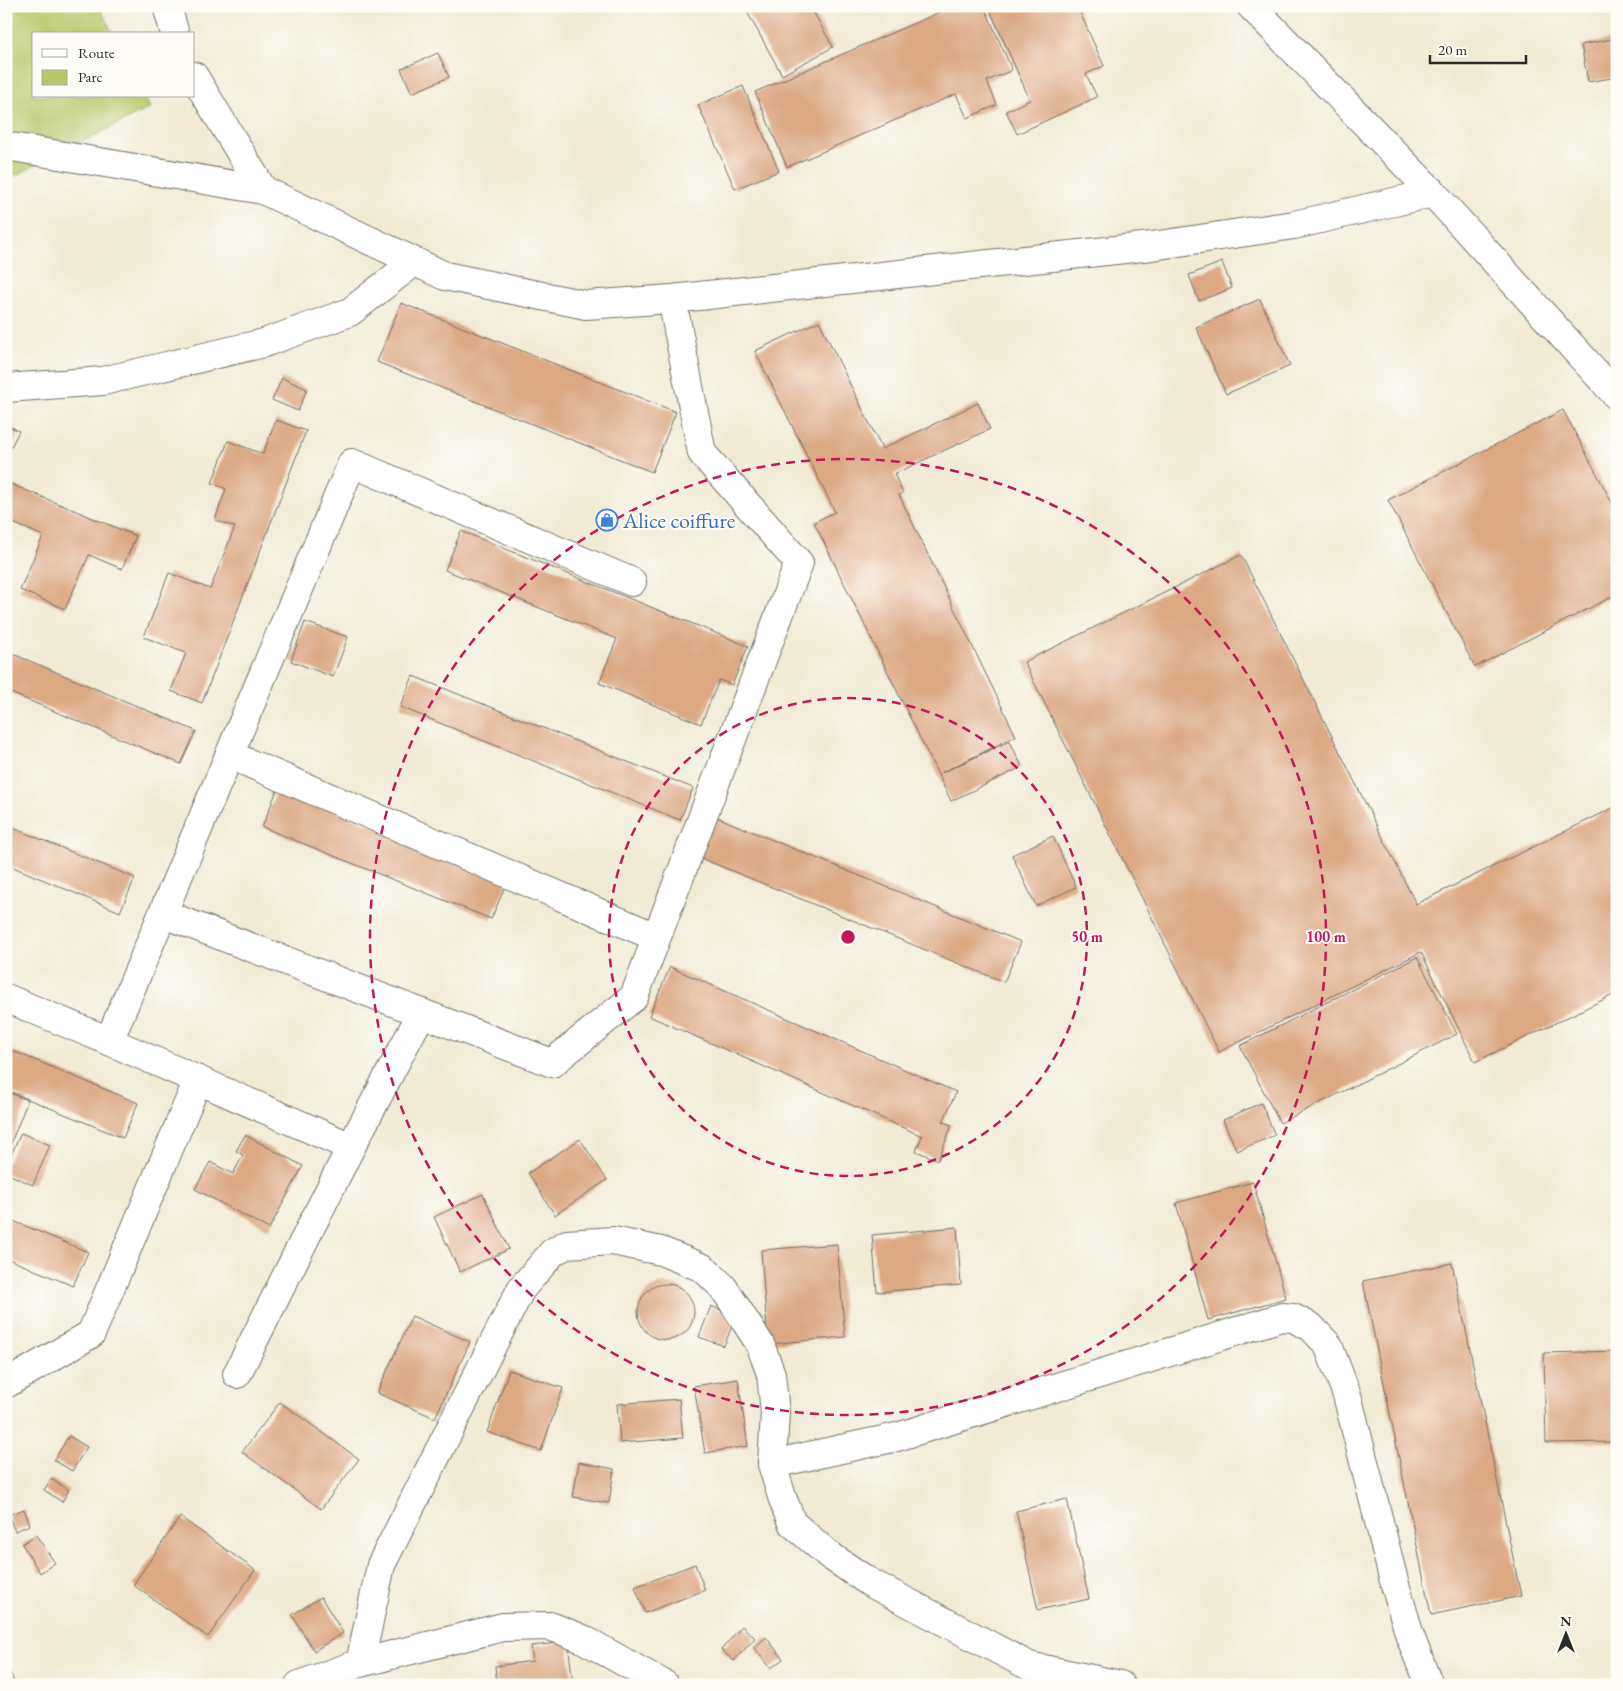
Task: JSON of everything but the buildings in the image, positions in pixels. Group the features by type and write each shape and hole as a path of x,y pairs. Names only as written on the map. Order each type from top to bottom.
{"street":[{"path":"167,6 174,32"},
{"path":"1251,6 1433,193 1617,396"},
{"path":"195,78 263,190"},
{"path":"6,146 263,190 445,276 586,305 672,299 1152,246 1294,225 1433,193"},
{"path":"6,388 103,381 264,343 350,312 414,262"},
{"path":"164,914 552,1063 634,997 799,563 702,453 672,299"},
{"path":"110,1041 352,463 632,582"},
{"path":"230,755 656,938"},
{"path":"6,998 110,1041 351,1147"},
{"path":"237,1374 351,1147 421,1014"},
{"path":"6,1384 91,1334 198,1080"},
{"path":"360,1663 380,1565 521,1289 553,1252 567,1244 614,1241 660,1251 703,1268 723,1287 760,1344 771,1374 775,1413 772,1464 792,1523 828,1555 869,1582 1029,1666 1120,1685"},
{"path":"772,1464 897,1437 1282,1317 1293,1318 1311,1328 1328,1345 1347,1395 1407,1627 1429,1685"},
{"path":"298,1685 360,1663 503,1628 550,1626 582,1639 666,1685"}],"green space":[{"path":"6,6 99,6 112,32 32,32 32,98 145,98 150,108 6,180"}],"place":[{"name":"Alice coiffure","path":"607,520"}]}
